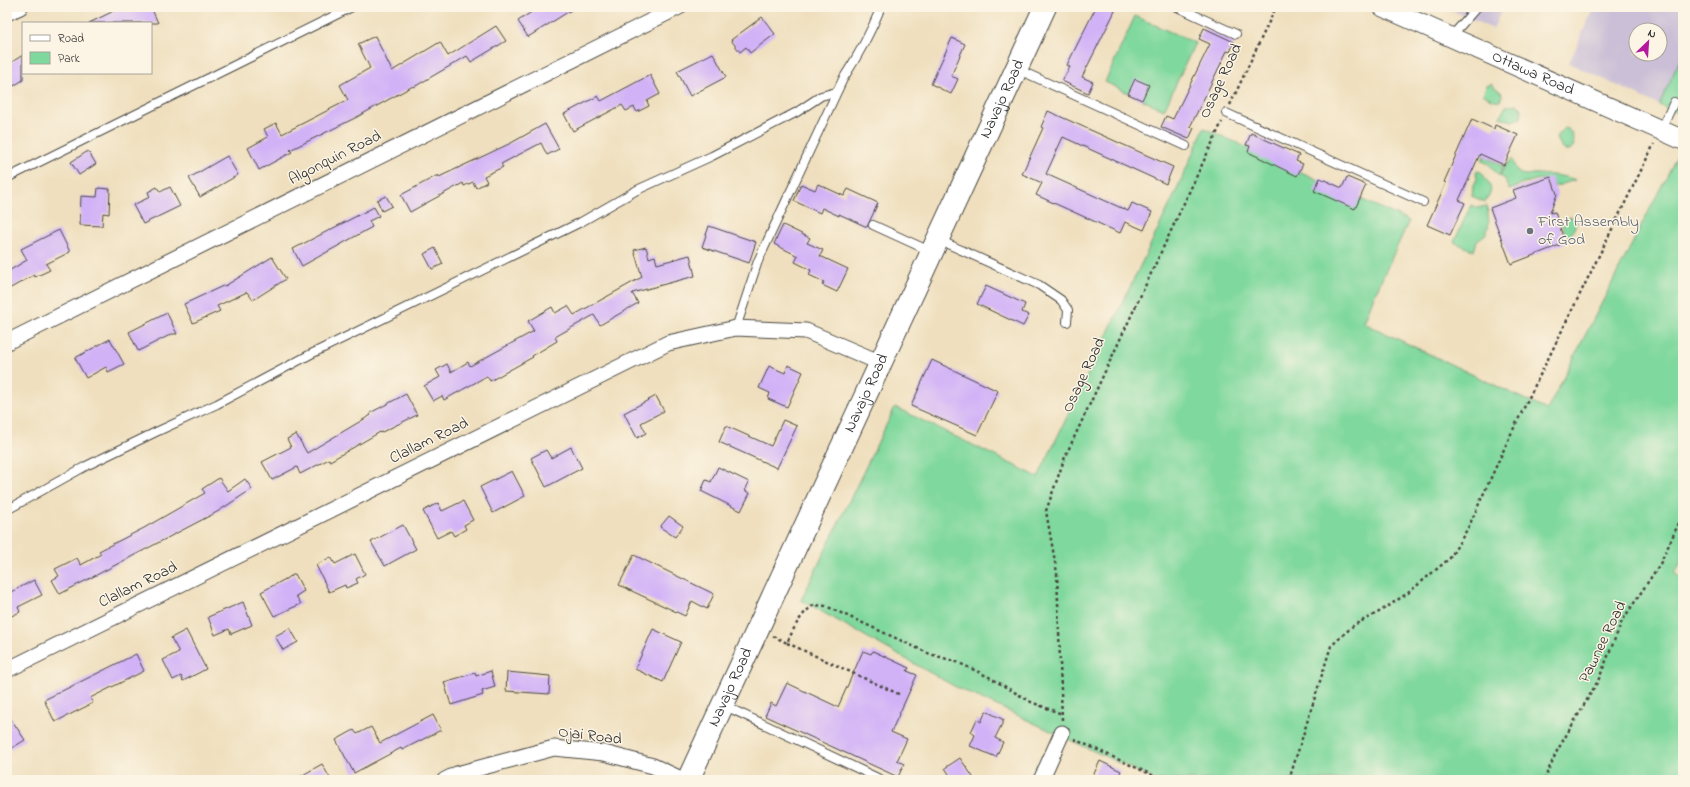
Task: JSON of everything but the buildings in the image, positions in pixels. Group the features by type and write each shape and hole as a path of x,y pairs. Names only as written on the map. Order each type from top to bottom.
{"main road":[{"name":"Navajo Road","path":"688,780 882,363 1045,7"}],"street":[{"path":"7,13 20,7"},
{"name":"Algonquin Road","path":"7,342 679,7"},
{"name":"Ottawa Road","path":"1384,7 1683,140"},
{"name":"Clallam Road","path":"7,670 668,343 736,328 806,331 882,363"},
{"path":"1041,780 1062,733"},
{"name":"Ojai Road","path":"445,780 457,774 554,748 604,753 653,766 683,780"}],"lane":[{"path":"7,178 352,7"},
{"path":"736,328 758,261 836,92 867,38 881,7"},
{"path":"1177,7 1236,34"},
{"path":"1451,37 1458,27 1477,7"},
{"path":"1017,68 1186,146"},
{"path":"7,510 93,463 217,404 311,354 581,222 637,190 712,156 797,112 821,96 836,92"},
{"path":"1661,130 1674,102"},
{"path":"1226,113 1424,202"},
{"path":"873,225 935,246 1039,285 1061,300 1068,310 1067,322"},
{"path":"722,705 882,780"}],"path":[{"name":"Osage Road","path":"1062,733 1057,573 1046,511 1065,457 1276,7"},
{"path":"1289,780 1331,646 1354,625 1408,593 1450,558 1468,528 1510,436 1661,130"},
{"name":"Pawnee Road","path":"1544,780 1557,751 1598,681 1622,621 1660,564 1683,514"},
{"path":"787,643 797,621 805,611 814,605 826,606 930,654 957,662 989,677 1031,702 1062,714"},
{"path":"758,629 901,695"},
{"path":"1062,733 1163,780"}],"shaded area":[{"path":"1445,7 1503,7 1493,29"},
{"path":"1594,7 1683,7 1683,53 1659,105 1569,63"}],"green space":[{"path":"1135,16 1195,43 1164,110 1105,82"},
{"path":"1683,53 1683,116 1659,105"},
{"path":"1491,84 1501,92 1502,95 1500,101 1491,99 1483,94 1486,86"},
{"path":"1517,104 1522,109 1521,118 1512,121 1500,117 1506,106"},
{"path":"1204,128 1409,221 1374,296 1364,323 1547,410 1678,154 1683,157 1683,557 1675,574 1683,578 1683,780 1156,780 952,685 801,600 895,407 1038,477 1174,196"},
{"path":"1564,128 1571,132 1574,145 1571,149 1566,151 1562,148 1557,138 1559,133"},
{"path":"1483,156 1503,166 1499,176 1490,165 1483,161"},
{"path":"1512,159 1516,170 1522,174 1566,177 1575,180 1554,187 1552,181 1541,179 1525,183 1509,190 1505,179 1500,176 1505,166"},
{"path":"1479,171 1483,174 1491,190 1485,202 1472,196 1473,187 1477,179 1476,172"},
{"path":"1471,205 1477,208 1487,206 1488,216 1487,231 1482,238 1477,241 1474,251 1454,242"},
{"path":"1571,217 1577,220 1577,222 1568,241 1561,221"}],"place":[{"name":"First Assembly of God","path":"1530,231"}]}
